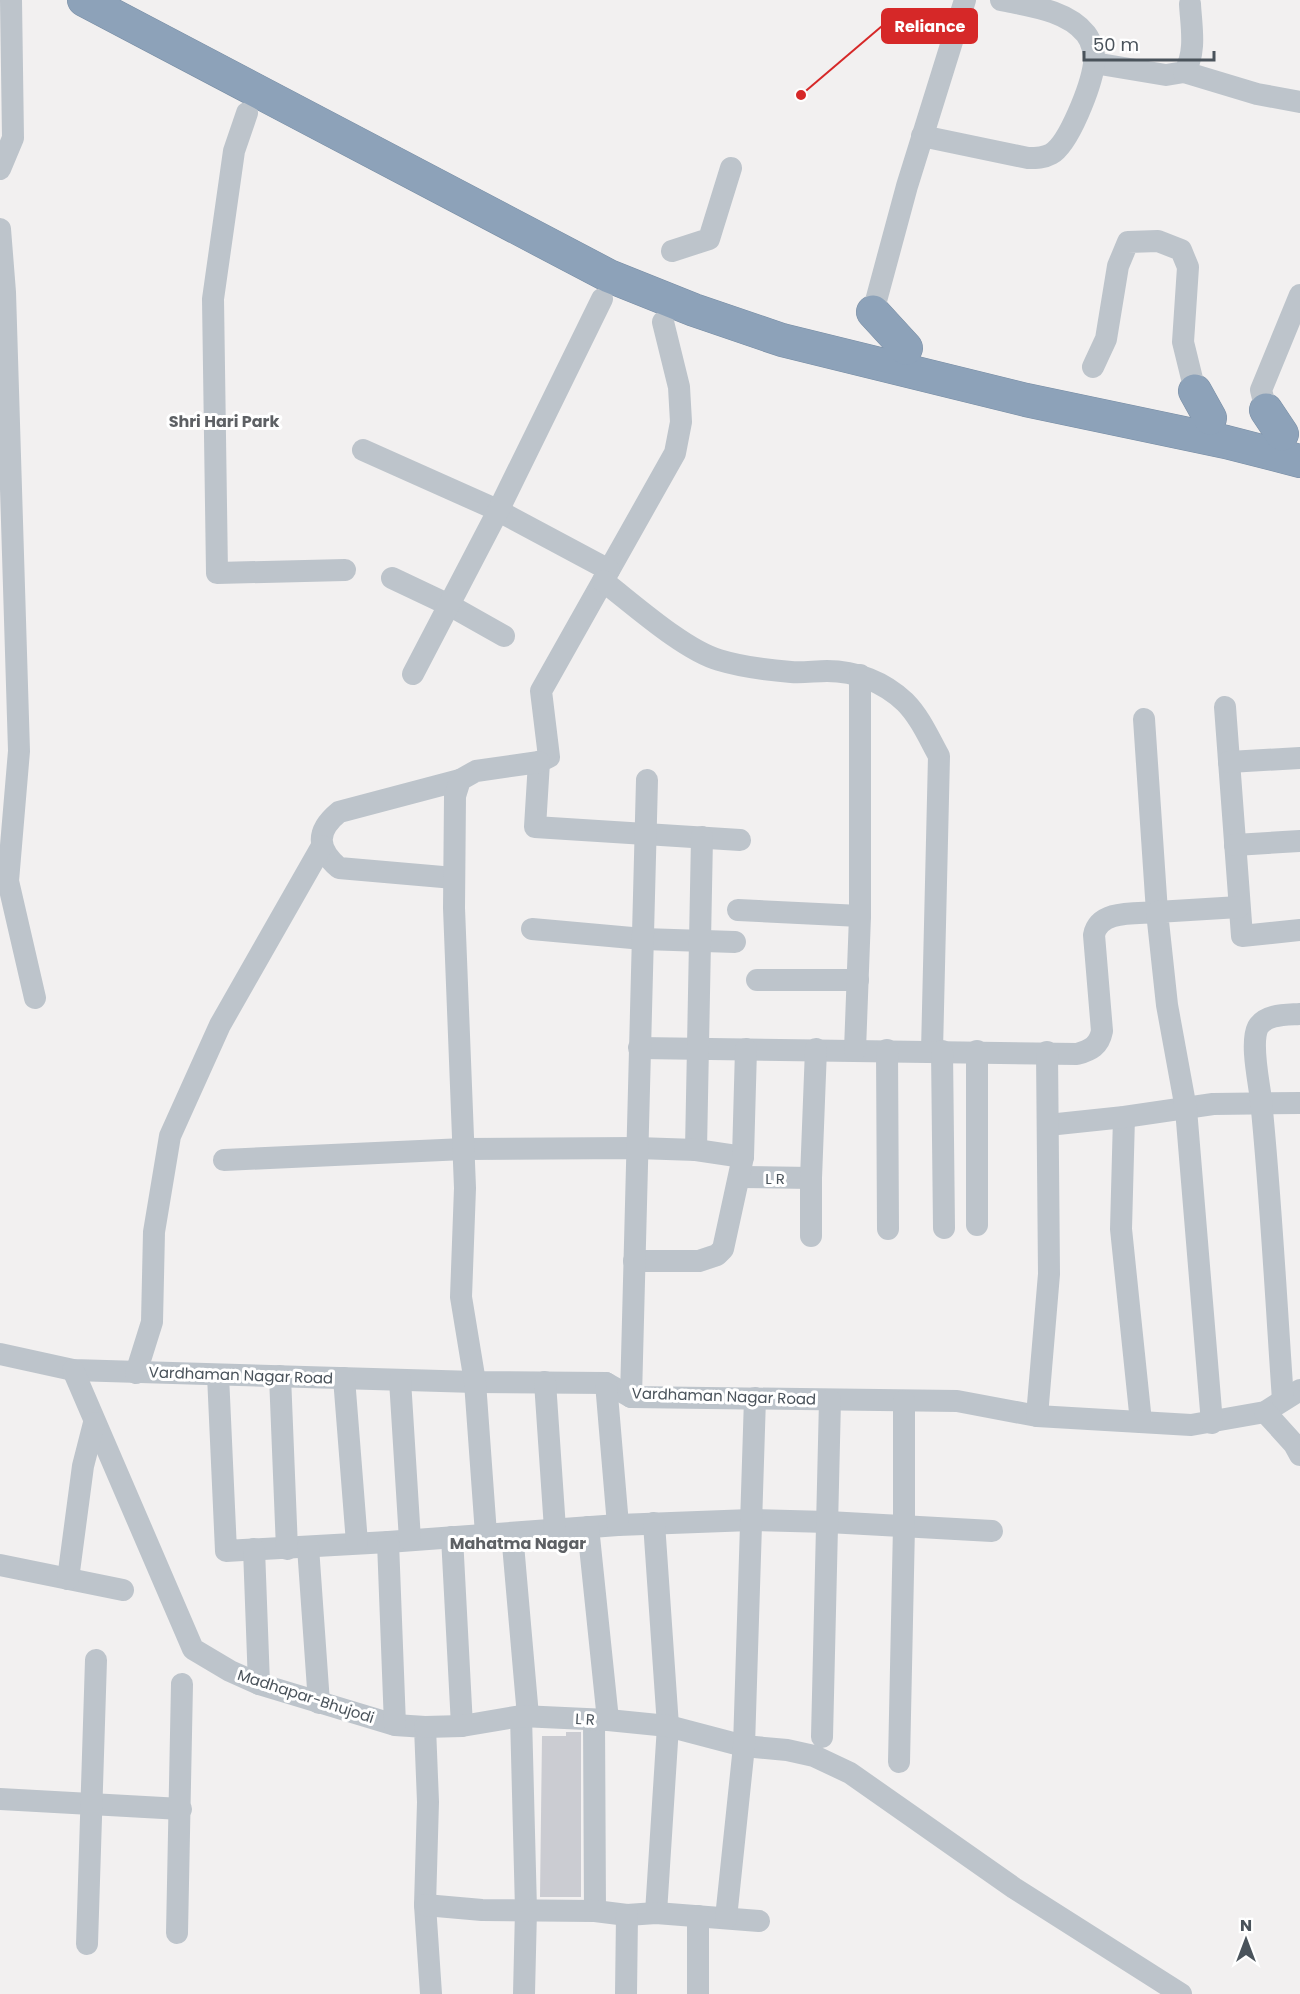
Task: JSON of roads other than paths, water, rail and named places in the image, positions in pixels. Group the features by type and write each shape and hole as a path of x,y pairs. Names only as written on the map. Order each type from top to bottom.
{"highway":[{"path":"84,0 239,81 613,295 694,310 782,340 1026,400 1226,442 1300,461"},
{"path":"239,81 256,117"},
{"path":"873,312 906,348"}],"street":[{"path":"0,169 13,138 6,90 11,0"},
{"path":"873,312 907,186 965,0"},
{"path":"922,136 1028,158 1042,158 1052,154 1064,144 1089,85 1094,63 1093,48 1086,34 1073,22 1046,10 1001,0"},
{"path":"1184,72 1191,57 1190,4"},
{"path":"1094,63 1166,75 1184,72 1257,94 1300,102"},
{"path":"256,117 234,151 213,299 217,573 345,570"},
{"path":"672,251 709,239 732,168"},
{"path":"0,230 5,292 9,706 19,751 4,880 35,998"},
{"path":"1093,367 1106,339 1118,266 1128,242 1158,242 1181,250 1188,267 1183,342 1202,404"},
{"path":"1274,422 1261,390 1300,294"},
{"path":"412,675 613,295"},
{"path":"454,878 339,868 328,858 322,846 321,833 327,822 339,812 460,780 476,771 539,762 549,758 541,691 675,453 681,422 679,387 663,322"},
{"path":"363,450 498,511 606,576 680,640 716,660 747,668 793,672 829,671 860,675 885,686 906,703 939,756 937,1051 944,1228"},
{"path":"392,578 449,604 504,636"},
{"path":"855,1050 860,916 860,675"},
{"path":"1225,707 1242,936 1300,930"},
{"path":"1144,720 1157,912 1167,1005 1186,1109 1212,1423"},
{"path":"1229,762 1300,758"},
{"path":"539,762 535,827 740,840"},
{"path":"460,780 455,796 454,878 465,1188 461,1297 475,1382 486,1534"},
{"path":"632,1397 647,780"},
{"path":"696,1150 702,837"},
{"path":"1235,845 1300,841"},
{"path":"136,1372 152,1322 154,1232 170,1136 220,1025 322,846"},
{"path":"639,1048 1077,1054 1087,1051 1101,1040 1094,935 1100,922 1113,916 1239,907"},
{"path":"738,910 860,916"},
{"path":"532,929 643,939 735,942"},
{"path":"757,980 858,980"},
{"path":"1298,1444 1283,1400 1261,1104 1254,1043 1259,1025 1273,1017 1300,1014"},
{"path":"634,1261 699,1261 717,1255 723,1249 741,1167 746,1049"},
{"path":"811,1236 816,1050"},
{"path":"887,1050 888,1229"},
{"path":"977,1051 977,1225"},
{"path":"1037,1416 1048,1274 1047,1052"},
{"path":"1048,1125 1214,1104 1300,1103"},
{"path":"1124,1117 1121,1229 1141,1422"},
{"name":"L R","path":"224,1160 464,1149 637,1148 696,1150 741,1167 811,1178"},
{"name":"Vardhaman Nagar Road","path":"0,1354 73,1371 475,1382 606,1383 632,1397 957,1401 1037,1416 1191,1425 1212,1423 1283,1400"},
{"name":"Madhapar-Bhujodi","path":"73,1371 193,1649 230,1671 259,1684 395,1725 425,1727"},
{"path":"218,1375 226,1551 618,1525 751,1520 992,1531"},
{"path":"280,1376 297,1548 319,1703"},
{"path":"344,1378 357,1543"},
{"path":"395,1725 400,1380"},
{"path":"545,1382 555,1529"},
{"path":"606,1383 618,1525"},
{"path":"726,1918 744,1746 755,1398"},
{"path":"822,1737 830,1400"},
{"path":"899,1762 904,1401"},
{"path":"68,1579 83,1466 94,1423"},
{"path":"654,1523 668,1726 656,1913"},
{"path":"588,1527 601,1720 595,1911"},
{"path":"512,1533 525,1716 524,1994"},
{"path":"452,1537 462,1726"},
{"path":"254,1549 259,1684"},
{"path":"0,1565 123,1590"},
{"path":"87,1944 96,1660"},
{"path":"177,1933 182,1684"},
{"name":"L R","path":"425,1727 462,1726 525,1716 601,1720 668,1726 744,1746 787,1750 814,1756 850,1773 1014,1888 1181,1994"},
{"path":"425,1727 428,1802 425,1905 431,1994"},
{"path":"0,1799 181,1809"},
{"path":"425,1905 482,1910 595,1911 627,1915 656,1913 759,1921"},
{"path":"626,1994 627,1915"},
{"path":"698,1916 698,1994"}],"place":[{"name":"Reliance","path":"801,95"}],"district":[{"name":"Shri Hari Park","path":"224,421"},
{"name":"Mahatma Nagar","path":"518,1543"}]}
